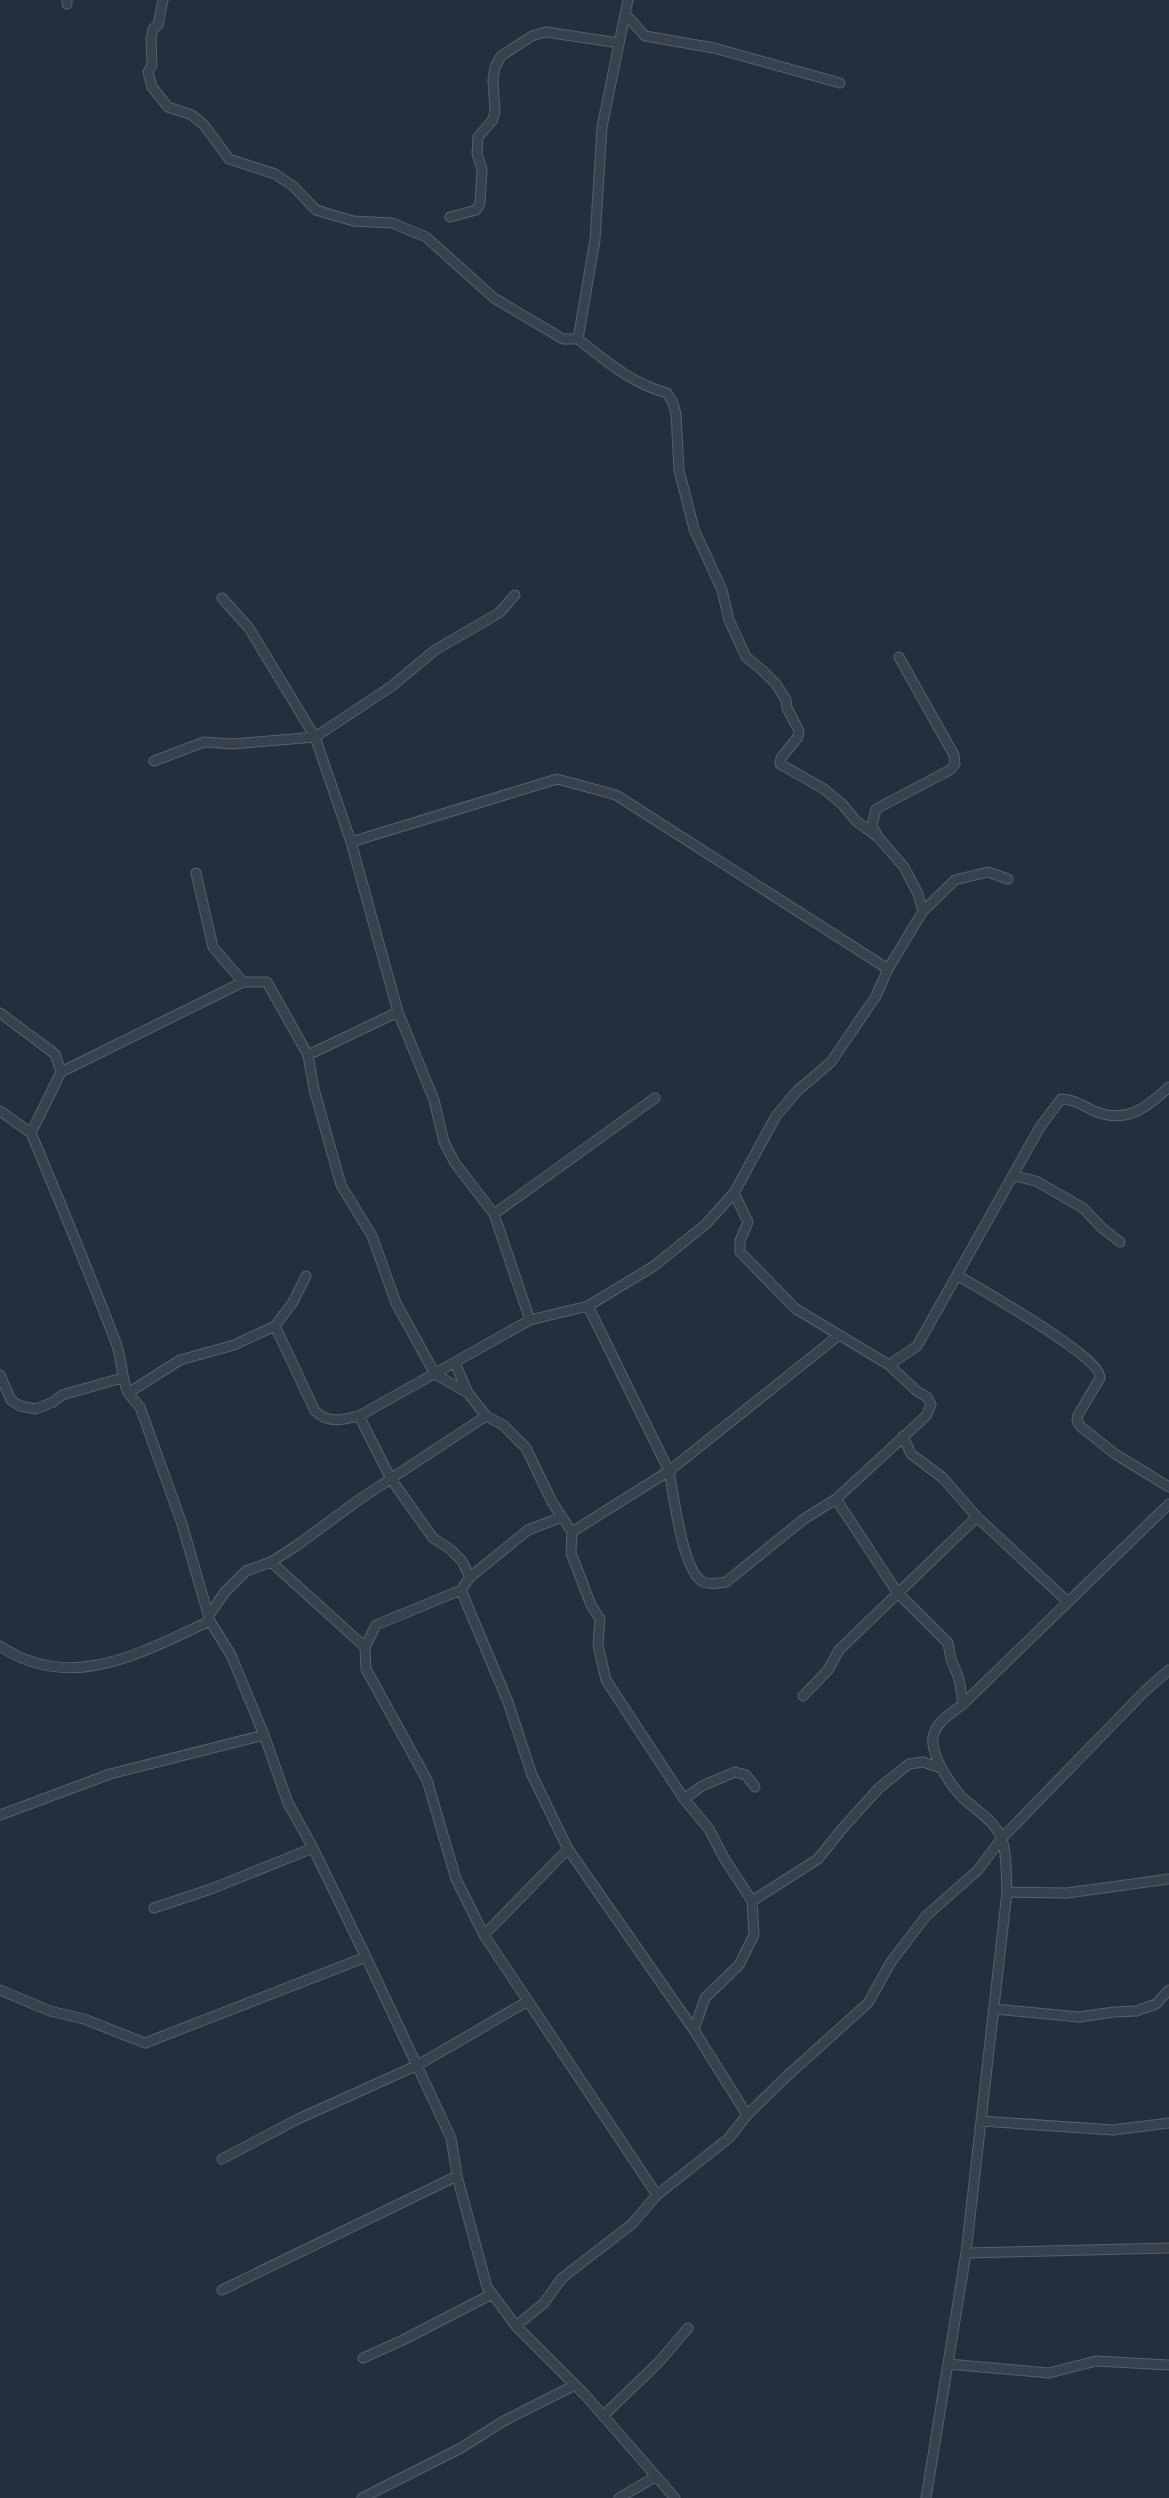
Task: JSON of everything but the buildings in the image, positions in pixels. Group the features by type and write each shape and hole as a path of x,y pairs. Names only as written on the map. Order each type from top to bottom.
{"street":[{"path":"163,0 158,25 153,29 151,39 152,65 148,72 152,87 168,107 192,115 204,125 229,159 275,174 293,186 316,210 353,221 392,223 426,237 494,298 563,339 578,339 626,377 667,393 673,403 679,470 694,529 722,590 729,620 742,651 776,684 800,730 798,737 781,758 780,764 824,789 842,804 856,821 878,837"},
{"path":"578,339 595,240 602,127 627,16 628,0"},
{"path":"627,16 645,36 714,48 840,83"},
{"path":"450,217 476,210 480,203 482,169 477,154 478,137 492,121 495,112 493,81 495,66 501,56 532,36 546,32 620,43"},
{"path":"154,761 204,742 232,744 315,736 392,686 435,650 499,613 515,595"},
{"path":"222,598 249,628 315,736 351,842 398,1012 434,1100 444,1142 455,1163 494,1214 530,1320"},
{"path":"899,657 954,755 955,764 950,770 876,809 872,826 878,837 904,867 918,894 923,911"},
{"path":"351,842 557,778 616,795 888,969"},
{"path":"275,1326 315,1411 323,1419 334,1421 359,1416 530,1320 588,1306 654,1266 706,1224 734,1193 776,1116 796,1091 831,1062 876,996 888,969 923,911 955,880 988,872 1008,879"},
{"path":"196,873 213,947 243,982"},
{"path":"31,1132 61,1072 243,982 267,982 308,1055 341,1185 372,1236 396,1304 435,1374 468,1393"},
{"path":"308,1055 398,1012"},
{"path":"0,1013 55,1054 61,1072"},
{"path":"889,1365 917,1346 1041,1127 1061,1098 1070,1099 1105,1116 1123,1118 1151,1103 1169,1087"},
{"path":"494,1214 655,1098"},
{"path":"0,1111 31,1132 84,1258 118,1350 122,1378 128,1393 140,1407 182,1524 210,1618 231,1655 264,1735 288,1803 313,1848 451,2138 457,2176 487,2287 516,2326 575,2385 675,2498"},
{"path":"1014,1176 1036,1181 1083,1208 1102,1228 1120,1242"},
{"path":"588,1306 669,1471 687,1560 701,1581 713,1584 726,1582 804,1519 836,1498 926,1416 931,1405 927,1397 918,1392 889,1365 796,1309 740,1251 740,1241 748,1222 734,1193"},
{"path":"128,1393 180,1360 234,1345 275,1326 293,1302 306,1275"},
{"path":"957,1275 1071,1345 1097,1367 1100,1378 1078,1414 1077,1420 1080,1426 1115,1454 1169,1487"},
{"path":"572,1532 669,1471 838,1336"},
{"path":"455,1363 468,1393 486,1416 504,1425 526,1448 552,1502 572,1532 571,1553 591,1605 600,1619 598,1645 606,1680 684,1799 709,1829 724,1858 752,1901 754,1935 739,1965 705,1998 694,2030"},
{"path":"0,1375 11,1400 20,1406 36,1409 53,1402 62,1395 122,1378"},
{"path":"359,1416 391,1479 433,1538 462,1561 470,1576"},
{"path":"0,1646 17,1658 63,1668 99,1667 125,1659 210,1618 225,1592 246,1570 271,1562 486,1416"},
{"path":"903,1436 911,1454 943,1478 977,1517 1067,1601"},
{"path":"836,1498 897,1592 948,1643 951,1659 959,1679 963,1704"},
{"path":"926,2498 966,2253 1007,1892 1002,1838 991,1822 964,1799 941,1768 932,1747 933,1734 940,1722 963,1704 1169,1504"},
{"path":"562,1517 528,1530 470,1576 461,1590 376,1625 365,1647 366,1669 427,1780 456,1879 484,1935 657,2195"},
{"path":"804,1696 828,1670 839,1650 977,1517"},
{"path":"271,1562 365,1647"},
{"path":"461,1590 508,1702 532,1775 568,1849 694,2030 747,2115"},
{"path":"516,2326 544,2303 562,2278 632,2224 657,2195 729,2138 747,2115 868,2004 891,1962 926,1916 978,1870 1002,1838 1145,1691 1169,1671"},
{"path":"0,1815 110,1774 264,1735"},
{"path":"752,1901 818,1859 879,1788 909,1764 923,1762 941,1768"},
{"path":"684,1799 702,1786 735,1772 746,1775 755,1786"},
{"path":"154,1908 212,1889 313,1848"},
{"path":"484,1935 568,1849"},
{"path":"1007,1892 1067,1893 1169,1879"},
{"path":"0,1990 50,2011 84,2019 145,2043 366,1957"},
{"path":"994,2009 1079,2017 1136,2011 1156,2004 1169,1990"},
{"path":"222,2159 298,2119 418,2065 528,2001"},
{"path":"981,2121 1113,2130 1169,2123"},
{"path":"222,2290 457,2176"},
{"path":"966,2253 1169,2248"},
{"path":"363,2358 492,2294"},
{"path":"603,2416 659,2362 688,2328"},
{"path":"948,2364 1049,2373 1096,2361 1169,2365"},
{"path":"362,2498 461,2448 502,2422 575,2385"},
{"path":"620,2498 655,2477"}]}
